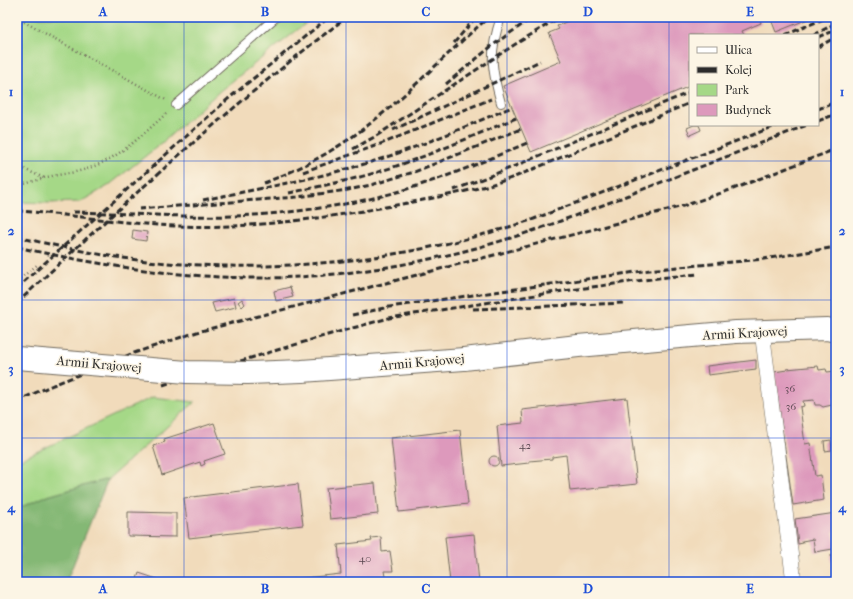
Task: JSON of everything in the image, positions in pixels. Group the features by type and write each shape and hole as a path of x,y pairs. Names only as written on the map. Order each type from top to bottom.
{"main road":[{"name":"Armii Krajowej","path":"17,358 187,372 248,373 302,371 464,359 578,346 736,332 833,329"}],"street":[{"path":"762,331 794,582"}],"lane":[{"path":"176,105 276,17"},
{"path":"501,17 496,32 492,59 495,83 501,103"}],"path":[{"path":"17,18 176,105 114,157 91,168 45,178 23,185 17,185"},
{"path":"17,166 45,178"},
{"path":"17,281 37,264"}],"green space":[{"path":"17,17 314,17 221,90 163,142 108,186 80,202 48,203 17,202"},
{"path":"153,397 195,402 108,479 44,497 17,509 17,461"},
{"path":"108,479 67,580 71,582 17,582 17,509 44,497"}],"building":[{"path":"577,17 759,17 761,23 742,31 744,34 689,34 689,86 531,152 503,86 561,61 549,33 559,29 557,26"},
{"path":"770,17 813,17 776,32"},
{"path":"692,126 699,126 701,130 690,135 687,128"},
{"path":"133,230 147,232 146,241 132,239"},
{"path":"290,287 293,297 276,301 274,291"},
{"path":"234,298 236,307 215,312 212,303"},
{"path":"242,299 245,304 242,307 238,302"},
{"path":"756,360 756,369 708,375 707,366"},
{"path":"818,366 819,370 826,369 827,372 836,371 836,397 833,397 834,403 823,407 820,405 815,405 814,400 803,401 804,406 800,407 805,444 810,443 815,476 821,475 824,500 793,505 774,372 787,369"},
{"path":"627,398 637,484 570,491 566,455 552,457 552,459 529,461 529,463 501,466 497,426 523,423 522,410"},
{"path":"214,423 225,454 204,461 205,464 201,466 200,462 162,475 153,446 165,442 164,439"},
{"path":"460,430 468,504 399,512 391,438"},
{"path":"831,440 832,450 825,451 824,441"},
{"path":"492,456 496,456 499,461 496,466 492,466 489,463 489,459"},
{"path":"375,483 378,514 330,519 326,488"},
{"path":"298,484 303,525 189,538 184,498"},
{"path":"128,512 176,513 176,537 128,536"},
{"path":"836,513 836,531 833,532 836,544 833,549 815,552 813,539 802,541 803,543 798,544 795,519"},
{"path":"474,534 479,582 450,582 445,537"},
{"path":"381,537 382,552 390,551 393,571 384,571 386,582 287,582 286,580 341,574 338,545 372,541 371,538"},
{"path":"836,554 836,562 832,563 831,555"},
{"path":"139,573 166,582 136,582"}],"railway":[{"path":"17,288 228,99 329,17"},
{"path":"17,303 178,156 261,85 347,17"},
{"path":"454,43 476,17"},
{"path":"264,183 310,163 352,137 388,109 489,17"},
{"path":"446,84 493,45 533,17"},
{"path":"353,149 376,136 514,45 560,17"},
{"path":"787,34 828,17"},
{"path":"816,34 836,23"},
{"path":"819,37 836,30"},
{"path":"819,46 836,37"},
{"path":"393,130 540,61"},
{"path":"454,190 515,166 689,92"},
{"path":"303,172 386,142 491,99"},
{"path":"819,109 836,102"},
{"path":"17,211 157,225 204,227 284,222 338,215 439,197 502,181 689,103"},
{"path":"203,200 303,180 361,165 418,146 512,107"},
{"path":"819,121 836,114"},
{"path":"289,193 337,183 384,170 451,146 516,118"},
{"path":"17,237 116,257 181,264 232,266 283,265 334,262 385,255 435,246 485,234 534,219 775,126"},
{"path":"17,247 108,265 200,276 261,278 315,276 370,270 476,248 535,230 593,209 804,126"},
{"path":"139,209 297,197 348,190 371,185 414,172 521,129"},
{"path":"73,212 231,216 276,213 341,205 405,190 477,164 527,143"},
{"path":"17,401 131,354 197,332 683,206 733,189 836,149"},
{"path":"352,315 389,307 657,269 764,259 836,247"},
{"path":"163,385 389,318 549,293 698,274"},
{"path":"473,309 625,303"}]}
